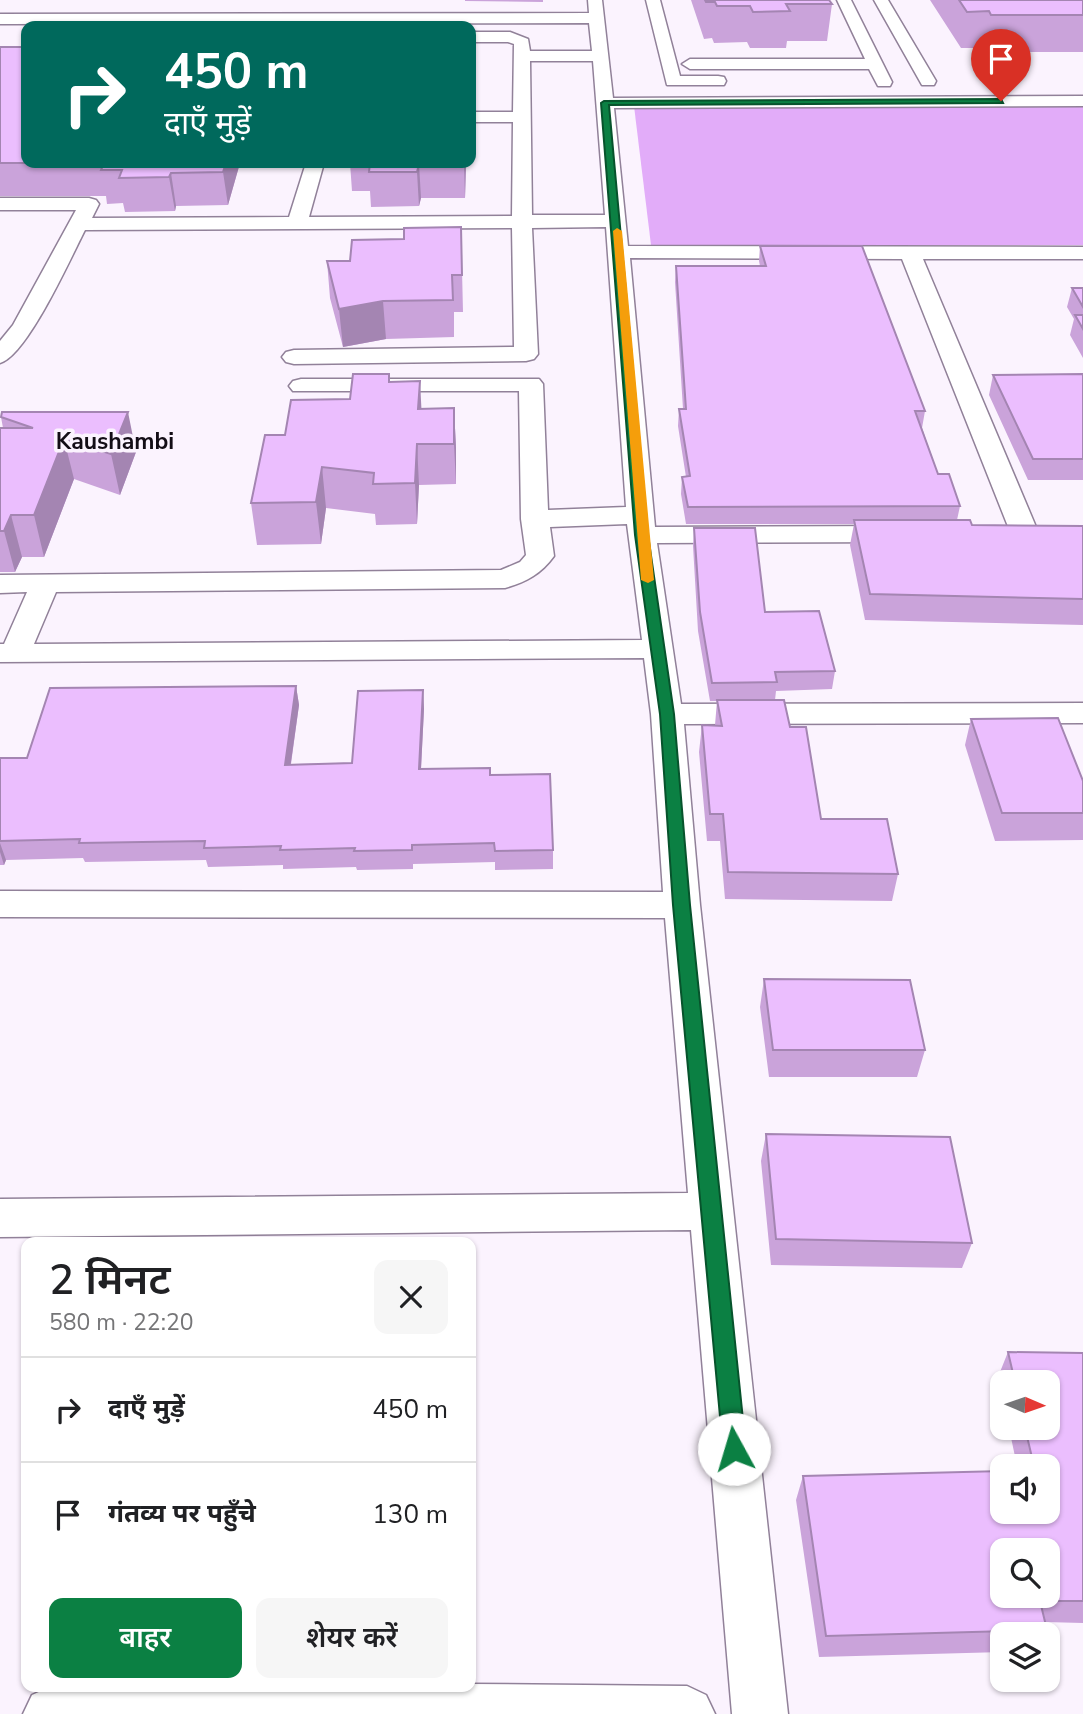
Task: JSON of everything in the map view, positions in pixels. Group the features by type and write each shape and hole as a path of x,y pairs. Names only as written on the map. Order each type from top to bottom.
{"street":[{"path":"653,0 673,81 741,82"},
{"path":"844,0 884,81 891,102"},
{"path":"881,0 935,81 884,81"},
{"path":"309,21 595,9 618,237 641,525 667,714 682,905 760,1714"},
{"path":"0,19 130,21"},
{"path":"294,357 526,354 521,221 520,39 476,37"},
{"path":"522,56 600,56"},
{"path":"668,65 875,64"},
{"path":"604,103 1083,101"},
{"path":"476,117 522,117"},
{"path":"297,222 313,168"},
{"path":"0,204 89,204 23,327 0,356"},
{"path":"79,224 521,221 618,237 910,253 1083,253"},
{"path":"910,253 1036,534 997,534"},
{"path":"0,584 505,579 530,568 540,556 535,519 531,384 301,386"},
{"path":"535,519 927,534"},
{"path":"45,584 8,653 657,649"},
{"path":"667,714 1083,713"},
{"path":"0,904 682,905"},
{"path":"0,1218 712,1211"},
{"path":"51,1714 593,1711 687,1714"}],"shaded area":[{"path":"634,106 1083,107 1083,245 651,245"}],"building":[{"path":"705,0 829,0 832,4 786,4 790,11 753,12 750,6 717,6 715,2"},
{"path":"959,0 1083,0 1083,15 991,15 989,11 967,12"},
{"path":"0,47 21,47 21,163 0,163"},
{"path":"224,168 223,172 119,178 122,170 101,170"},
{"path":"369,168 418,168 417,172 369,172"},
{"path":"461,227 462,275 452,275 453,300 383,301 339,309 327,261 350,261 352,240 404,239 404,228"},
{"path":"760,246 862,246 925,411 915,411 938,474 949,474 960,506 688,507 682,477 690,476 679,409 686,409 676,266 766,266"},
{"path":"1072,288 1083,288 1083,307"},
{"path":"1075,315 1083,315 1083,329"},
{"path":"353,374 389,374 389,382 420,381 418,409 454,408 454,444 417,444 415,483 373,484 374,473 322,467 316,502 251,503 265,435 285,435 291,400 350,399"},
{"path":"1083,374 1083,459 1033,459 993,375"},
{"path":"2,412 128,412 111,454 64,439 34,515 11,515 4,531 0,531 0,428 33,428 1,417"},
{"path":"854,520 970,520 972,525 1083,526 1083,599 870,594"},
{"path":"694,528 755,528 765,612 819,611 835,671 775,672 777,682 712,683 700,612"},
{"path":"296,686 285,765 352,763 358,691 423,690 419,769 490,768 490,775 550,774 553,850 495,851 494,843 412,845 412,850 354,851 355,848 280,850 281,846 204,848 205,841 0,841 0,758 27,758 50,688"},
{"path":"717,700 784,700 790,727 806,727 821,819 887,819 898,874 728,872 723,814 710,814 702,725 722,726"},
{"path":"1058,718 1083,781 1083,813 1002,813 971,719"},
{"path":"764,979 910,980 925,1050 773,1050"},
{"path":"766,1134 950,1137 972,1243 776,1239"},
{"path":"1008,1352 1083,1353 1083,1601 1060,1601 1060,1538 990,1538 990,1608 1042,1608 1045,1622 990,1622 990,1632 826,1636 803,1476 990,1471 990,1524 1060,1524 1060,1454 1031,1454 1028,1440 1060,1440 1060,1370 1012,1370"}],"slow traffic":[{"path":"617,231 648,580"}],"district":[{"name":"Kaushambi","path":"115,441"}],"route":[{"path":"734,1449 682,905 667,714 642,535 604,103 1001,101"}]}
